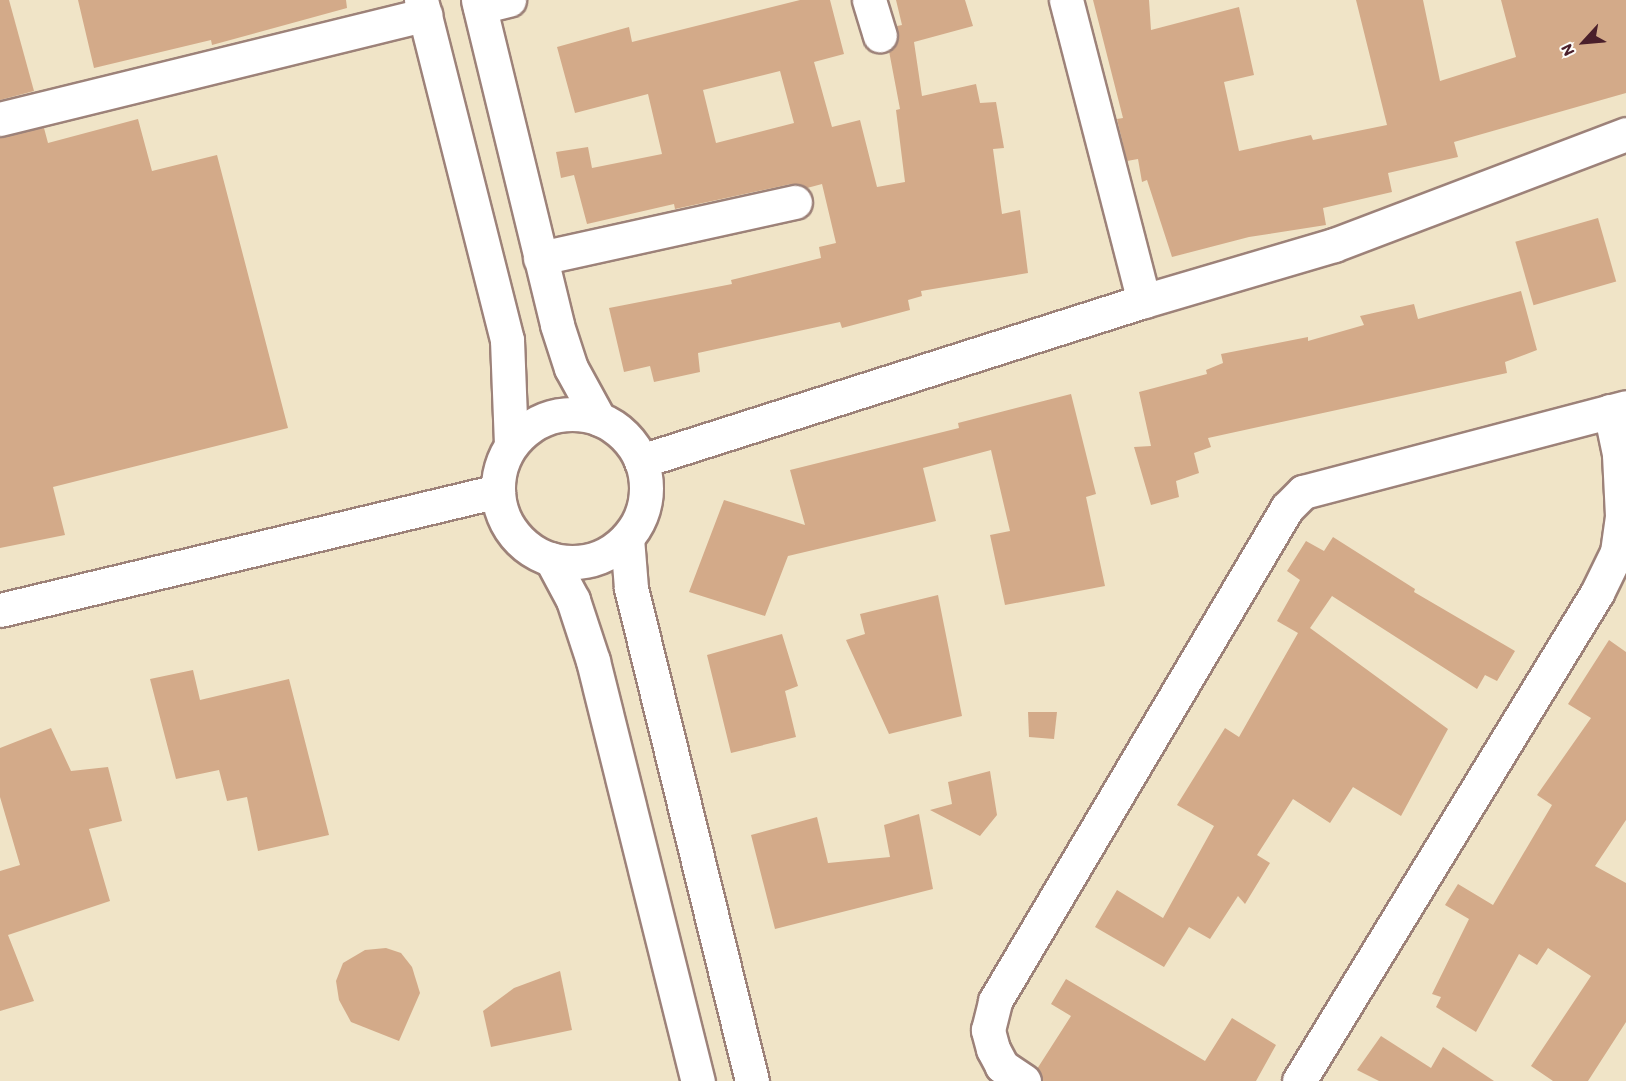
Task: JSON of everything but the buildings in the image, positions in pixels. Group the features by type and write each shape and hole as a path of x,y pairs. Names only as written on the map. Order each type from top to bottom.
{"street":[{"path":"869,0 880,35"},
{"path":"1066,0 1144,301"},
{"path":"489,2 540,258 571,368 599,419"},
{"path":"0,118 423,8 507,340 511,445"},
{"path":"641,461 1144,301 1334,245 1626,134"},
{"path":"540,258 795,202"},
{"path":"1024,1081 1002,1066 993,1049 988,1030 995,1001 1287,508 1303,492 1618,409 1622,506 1617,552 1597,593 1299,1081"},
{"path":"627,538 592,560 550,559 530,549 513,534 502,513 498,490 499,475 511,445 528,428 551,417 574,413 599,419 624,436 641,461 645,502 627,538 631,588 752,1081"},
{"path":"0,610 498,490"},
{"path":"550,559 573,600 593,661 698,1081"}]}
